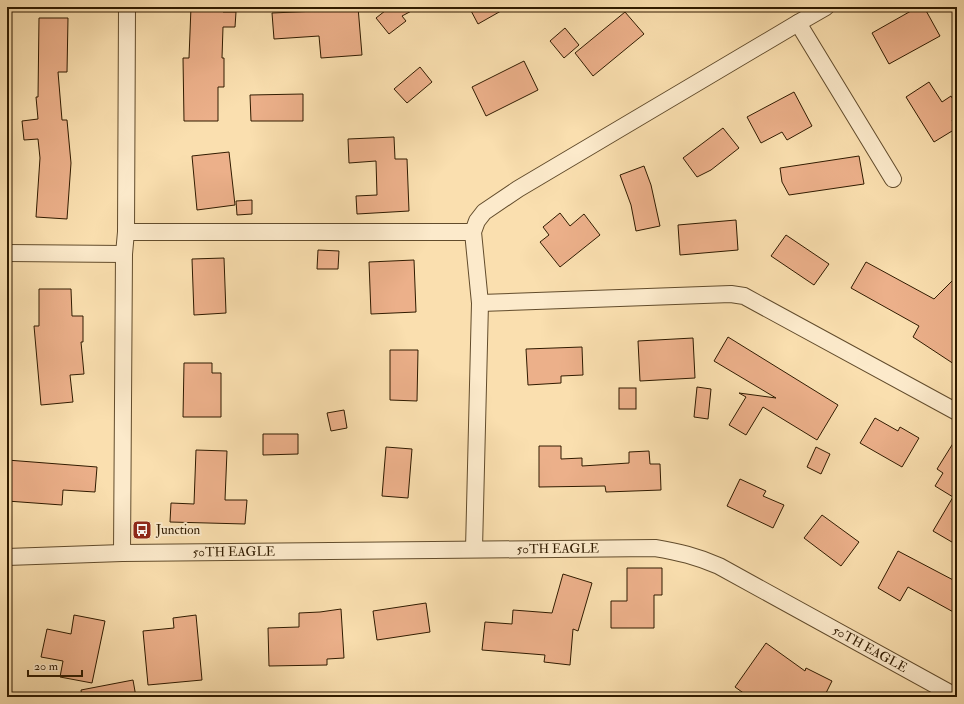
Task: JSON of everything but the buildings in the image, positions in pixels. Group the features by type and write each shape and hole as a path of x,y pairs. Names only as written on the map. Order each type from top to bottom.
{"street":[{"path":"122,553 127,7"},
{"path":"474,549 480,303 473,232 477,221 484,212 499,201 798,22 826,7"},
{"path":"798,22 893,179"},
{"path":"126,232 473,232"},
{"path":"7,253 124,254"},
{"path":"480,303 723,294 744,296 957,412"},
{"name":"50TH EAGLE","path":"7,557 122,553 656,548 701,558 726,570 957,697"}],"place":[{"name":"Junction","path":"142,530"}]}
